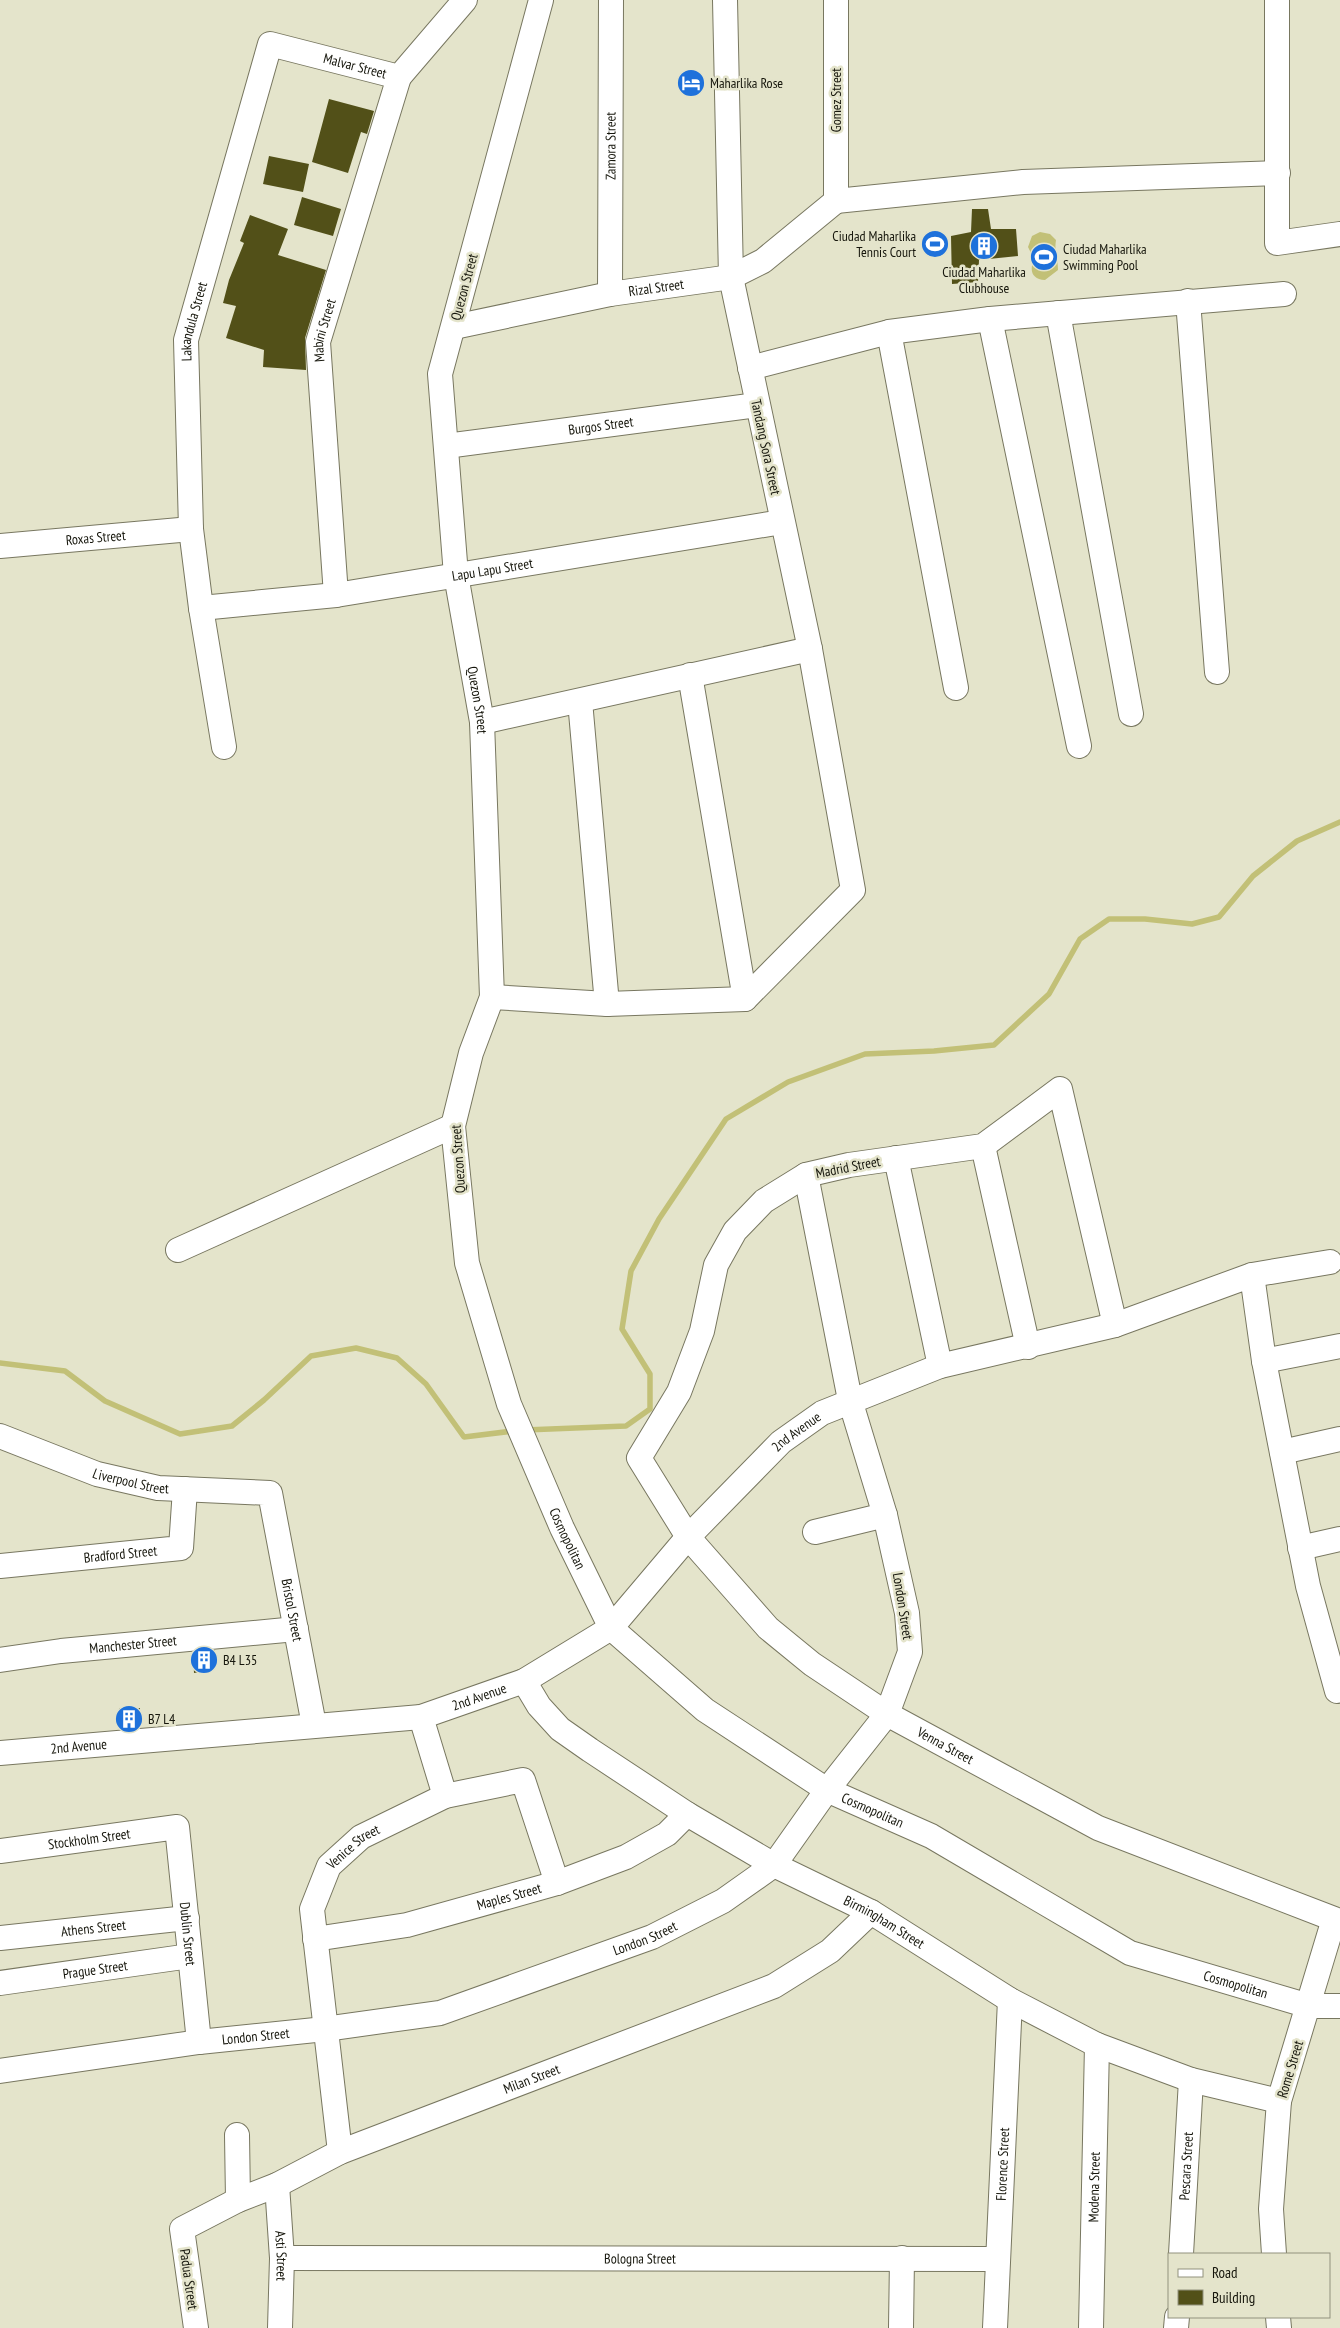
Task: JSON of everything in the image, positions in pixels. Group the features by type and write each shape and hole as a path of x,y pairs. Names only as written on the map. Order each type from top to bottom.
{"street":[{"name":"Malvar Street","path":"270,44 399,77 466,0"},
{"name":"Quezon Street","path":"530,1453 509,1404 467,1263 454,1126 471,1053 492,997 482,722 456,574 440,374 541,0"},
{"name":"Zamora Street","path":"610,294 611,0"},
{"name":"Tandang Sora Street","path":"725,0 731,277 810,649 853,890 745,999"},
{"name":"Gomez Street","path":"836,0 836,201"},
{"path":"1277,0 1277,243 1340,234"},
{"name":"Lakandula Street","path":"224,747 201,608 191,529 186,340 270,44"},
{"name":"Mabini Street","path":"336,595 318,342 399,77"},
{"path":"836,201 1023,182 1278,173"},
{"name":"Rizal Street","path":"454,327 610,294 731,277 763,261 836,201"},
{"path":"750,368 889,332 990,319 1284,294"},
{"path":"1188,301 1217,672"},
{"path":"1058,313 1131,714"},
{"path":"990,319 1079,746"},
{"path":"889,332 956,688"},
{"name":"Burgos Street","path":"446,446 757,405"},
{"name":"Lapu Lapu Street","path":"201,608 336,595 782,522"},
{"name":"Roxas Street","path":"0,546 191,529"},
{"path":"482,722 810,649"},
{"path":"492,997 607,1004 745,999 690,675"},
{"path":"580,701 607,1004"},
{"name":"Madrid Street","path":"639,1458 679,1392 702,1331 716,1265 736,1231 764,1201 806,1175 849,1165 983,1146 1060,1089 1115,1326"},
{"path":"178,1250 454,1126"},
{"path":"983,1146 1028,1347"},
{"path":"896,1158 940,1366"},
{"name":"London Street","path":"0,2071 199,2042 325,2029 440,2013 652,1937 723,1900 774,1865 827,1790 886,1714 910,1652 907,1613 885,1515 850,1400 806,1175"},
{"name":"2nd Avenue","path":"0,1753 420,1717 524,1681 610,1628 688,1537 781,1442 822,1413 850,1400 940,1366 1115,1326 1252,1275 1330,1262"},
{"path":"1252,1275 1264,1361 1300,1548 1308,1586 1336,1691"},
{"path":"1264,1361 1340,1346"},
{"name":"Liverpool Street","path":"0,1436 97,1474 158,1488 270,1493"},
{"path":"1282,1452 1340,1439"},
{"name":"Cosmopolitan","path":"530,1453 562,1528 610,1628 705,1710 827,1790 932,1836 1130,1953 1309,2006 1340,2006"},
{"name":"Venna Street","path":"639,1458 688,1537 768,1628 812,1664 886,1714 1098,1828 1334,1919"},
{"name":"Bradford Street","path":"0,1566 182,1548 185,1489"},
{"name":"Bristol Street","path":"270,1493 314,1725"},
{"path":"815,1532 885,1515"},
{"path":"1300,1548 1340,1539"},
{"name":"Manchester Street","path":"0,1660 61,1651 296,1629"},
{"name":"Birmingham Street","path":"524,1681 539,1706 560,1729 688,1814 774,1865 871,1912 1010,2000 1097,2045 1191,2080 1279,2101"},
{"path":"420,1717 445,1796"},
{"name":"Venice Street","path":"340,2152 312,1909 329,1866 361,1836 445,1796 523,1780 557,1883"},
{"name":"Maples Street","path":"315,1938 407,1925 557,1883 626,1857 667,1834 688,1814"},
{"name":"Stockholm Street","path":"0,1851 177,1827"},
{"name":"Dublin Street","path":"177,1827 199,2042"},
{"name":"Milan Street","path":"182,2229 238,2200 277,2185 340,2152 774,1986 830,1951 871,1912"},
{"name":"Athens Street","path":"0,1938 186,1918"},
{"name":"Rome Street","path":"1274,2253 1271,2209 1279,2101 1334,1919"},
{"name":"Prague Street","path":"0,1983 190,1956"},
{"name":"Florence Street","path":"994,2328 1010,2000"},
{"name":"Modena Street","path":"1092,2328 1097,2045"},
{"name":"Pescara Street","path":"1181,2253 1191,2080"},
{"path":"238,2135 238,2200"},
{"name":"Asti Street","path":"277,2185 282,2258 280,2328"},
{"name":"Padua Street","path":"182,2229 196,2328"},
{"name":"Bologna Street","path":"282,2258 997,2258"},
{"path":"901,2328 902,2258"}],"shaded area":[{"name":"Ciudad Maharlika Swimming Pool","path":"1040,232 1050,234 1056,240 1055,248 1058,270 1045,280 1034,276 1032,267 1034,259 1028,247 1032,236"}],"building":[{"path":"329,99 374,111 367,134 361,132 348,173 312,162"},
{"path":"269,156 309,164 303,192 263,184"},
{"path":"302,197 341,209 333,236 294,225"},
{"name":"Ciudad Maharlika Clubhouse","path":"972,209 988,209 991,229 1016,229 1018,256 979,260 978,282 952,284 951,236 971,232"},
{"path":"250,215 288,229 278,255 326,270 305,338 306,370 263,367 264,350 226,338 236,306 223,303 229,280 244,243 240,241"},
{"name":"B4 L35","path":"215,1650 215,1669 194,1673 193,1652"},
{"name":"B7 L4","path":"119,1708 140,1708 139,1727 120,1729"}],"waterway":[{"path":"525,1430 626,1426 650,1409 650,1374 622,1329 631,1271 659,1219 726,1119 788,1082 865,1054 934,1051 994,1045 1049,994 1080,939 1109,919 1145,919 1192,924 1219,917 1253,876 1297,841 1340,822"},
{"path":"0,1363 65,1371 105,1401 180,1434 232,1426 264,1400 311,1356 356,1348 397,1358 426,1384 464,1437 513,1431"}],"place":[{"name":"Maharlika Rose","path":"691,83"},
{"name":"Ciudad Maharlika Tennis Court","path":"935,244"},
{"name":"Ciudad Maharlika Clubhouse","path":"984,246"},
{"name":"Ciudad Maharlika Swimming Pool","path":"1044,257"},
{"name":"B4 L35","path":"204,1660"},
{"name":"B7 L4","path":"129,1719"}]}
